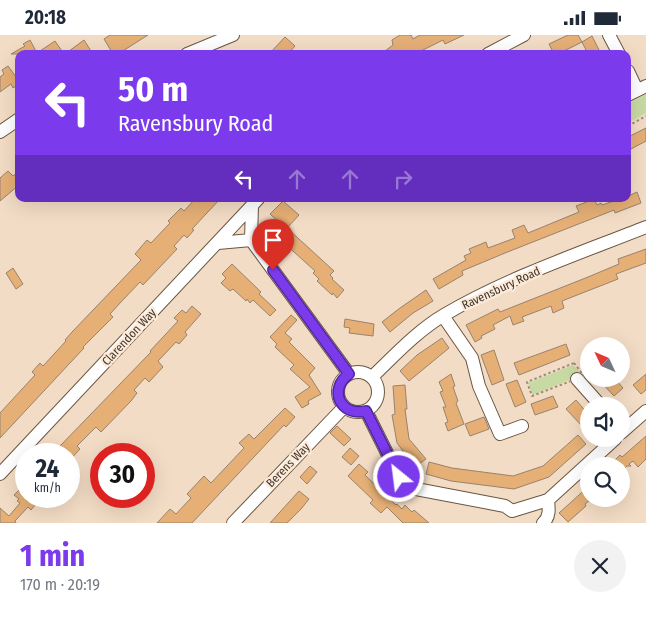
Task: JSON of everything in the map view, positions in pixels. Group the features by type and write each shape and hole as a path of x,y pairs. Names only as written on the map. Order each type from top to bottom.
{"street":[{"path":"197,50 233,35"},
{"path":"496,50 524,35"},
{"path":"609,35 616,50"},
{"path":"631,77 637,90"},
{"path":"0,132 15,122"},
{"path":"255,202 251,240 349,374"},
{"name":"Clarendon Way","path":"0,474 255,202"},
{"name":"Ravensbury Road","path":"372,377 407,344 443,316 515,279 646,227"},
{"path":"218,243 251,240"},
{"path":"443,316 472,358 479,386 500,434 522,427"},
{"path":"361,372 372,377 376,382 379,395 376,402 366,411 354,412 344,407 338,395 340,383 349,374 361,372"},
{"path":"577,379 593,397"},
{"name":"Berens Way","path":"233,523 344,407"},
{"path":"366,411 399,477 416,489 504,506 513,517 548,500 605,447"},
{"path":"630,425 646,411"},
{"path":"543,523 547,520 549,511 548,500"}],"path":[{"path":"631,124 646,117"},
{"path":"574,363 584,375 577,379 532,396 527,382 574,363"}],"green space":[{"path":"646,94 646,113 631,121 631,102"},
{"path":"573,365 579,371 569,380 533,395 528,383"}],"building":[{"path":"110,35 148,35 124,50 111,50 104,39"},
{"path":"400,35 411,35 413,39 420,35 464,35 445,44 443,40 423,50 386,50 393,45 392,40"},
{"path":"568,35 578,35 582,42 566,50 552,50 549,44"},
{"path":"592,36 599,50 586,50 582,42"},
{"path":"285,37 295,46 292,50 273,50"},
{"path":"30,40 35,50 18,50 25,46 23,44"},
{"path":"84,40 90,50 70,50"},
{"path":"55,41 61,50 42,50"},
{"path":"8,66 15,76 15,87 13,88 11,84 0,92 0,77 4,74 2,70"},
{"path":"646,128 646,141 631,149 631,136"},
{"path":"8,171 13,176 15,174 15,188 0,201 0,178"},
{"path":"637,192 641,203 615,213 614,210 462,271 463,275 439,289 433,279 466,260 464,256 471,253 469,249 486,242 488,248 515,238 512,230 524,225 528,233 579,212 576,206 586,202 596,202 597,205 601,203 602,205 611,202 631,202 631,195"},
{"path":"192,202 217,202 192,229 194,230 187,238 184,235 174,246 177,249 143,285 140,282 121,302 110,314 113,317 0,438 0,413 35,375 32,372 40,363 43,366 72,332 141,260 135,254 147,240 151,243 181,208 184,211"},
{"path":"284,202 299,215 287,228 334,271 330,275 332,279 344,290 337,298 317,281 319,279 313,273 315,271 283,242 286,239 274,228 279,222 270,214"},
{"path":"646,249 646,263 616,274 618,279 562,301 564,308 553,313 551,306 522,317 524,321 513,325 510,316 493,325 495,329 481,336 482,338 475,342 466,325 498,309 500,312 619,264 618,259"},
{"path":"232,264 261,292 259,294 276,310 270,316 253,300 250,303 247,299 246,301 233,289 230,291 221,283 226,278 222,274"},
{"path":"13,268 23,284 16,289 6,273"},
{"path":"426,290 433,301 413,313 390,332 382,322"},
{"path":"192,306 201,314 185,332 187,335 179,344 176,342 158,361 163,367 149,382 145,378 134,390 137,393 131,401 101,432 96,427 80,443 63,443 151,352 178,321 174,318 182,310 186,313"},
{"path":"291,315 297,320 285,333 292,339 289,342 315,368 309,375 321,394 308,401 309,404 302,408 295,397 310,387 290,369 294,365 275,347 277,344 270,337"},
{"path":"345,319 374,324 373,336 349,333 350,328 344,327"},
{"path":"442,338 449,348 409,381 400,371 417,355"},
{"path":"566,344 570,355 519,375 514,363"},
{"path":"494,350 504,380 492,385 481,355"},
{"path":"451,374 458,401 456,403 464,424 448,431 445,423 448,422 443,407 446,407 440,392 443,391 439,382"},
{"path":"646,374 646,390 641,394 633,385"},
{"path":"517,380 526,402 515,407 506,384"},
{"path":"405,385 407,409 405,409 409,439 426,459 415,467 397,443 392,415 395,414 393,386"},
{"path":"606,387 622,387 614,396"},
{"path":"553,396 558,407 535,415 531,404"},
{"path":"576,400 580,405 580,424 566,409"},
{"path":"285,408 295,417 286,427 284,425 192,523 157,523 170,509 176,514 191,498 187,494 204,476 211,483 244,448 239,443 249,434 254,439"},
{"path":"484,417 489,429 470,436 465,424"},
{"path":"337,426 351,439 344,446 330,433"},
{"path":"578,435 580,437 580,447 583,447 549,477 514,489 451,481 426,474 429,462 452,468 513,476 543,466"},
{"path":"646,436 646,459 638,467 633,461 630,463 630,457 622,457"},
{"path":"350,448 359,456 351,465 342,457"},
{"path":"359,464 368,472 365,475 396,505 402,509 405,505 429,523 403,523 387,507 381,513 370,503 373,500 348,476"},
{"path":"310,466 317,472 307,484 300,477"},
{"path":"299,491 309,499 301,509 287,523 270,523"},
{"path":"580,494 580,507 585,507 568,522 559,513"},
{"path":"0,508 9,516 16,508 27,508 15,521 16,523 0,523"}],"route":[{"path":"273,270 349,374 344,377 338,389 340,401 348,410 360,413 366,411 399,477"}]}
